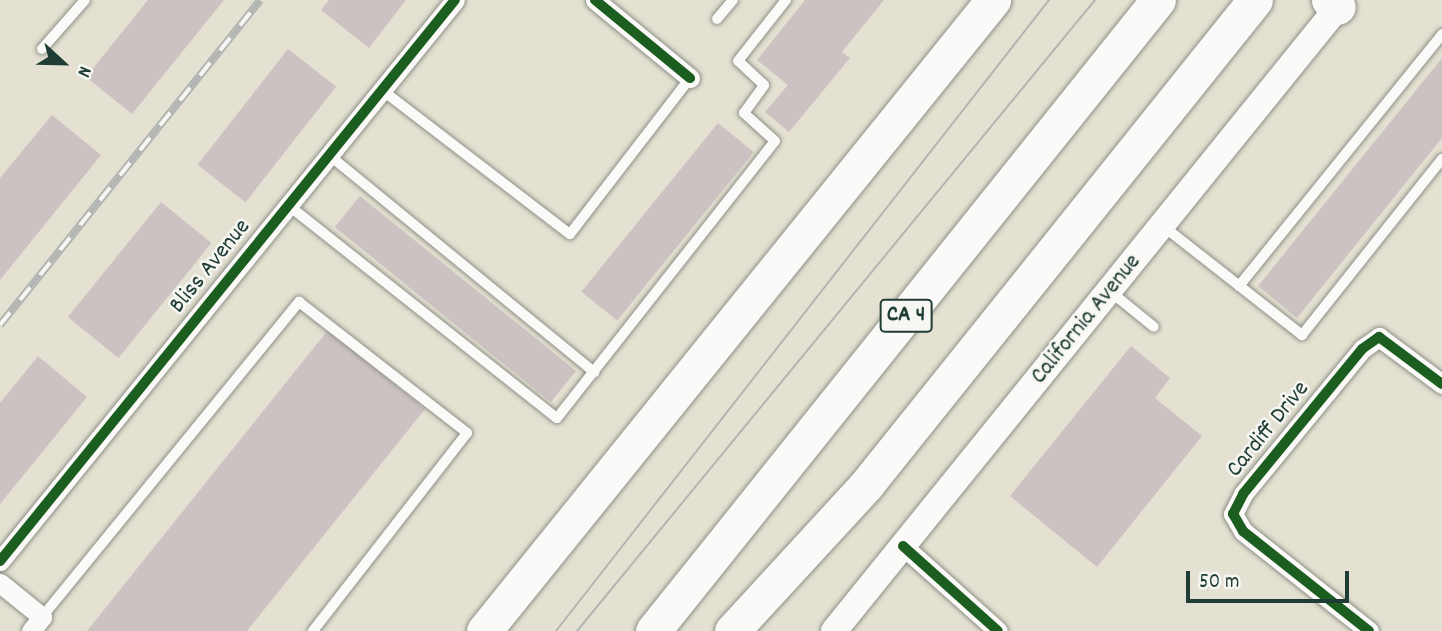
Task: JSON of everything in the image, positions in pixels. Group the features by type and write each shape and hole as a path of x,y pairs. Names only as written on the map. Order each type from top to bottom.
{"highway":[{"path":"722,333 976,0"},
{"path":"484,631 993,0"},
{"name":"CA 4","path":"653,631 1158,0"},
{"path":"732,631 867,484 1255,0"}],"main road":[{"name":"California Avenue","path":"834,631 1163,225 1334,4"}],"street":[{"name":"Bliss Avenue","path":"0,561 455,0"},
{"path":"595,0 690,78"},
{"name":"Cardiff Drive","path":"1369,631 1243,531 1233,514 1243,494 1336,380 1379,337 1442,384"},
{"path":"903,546 998,631"},
{"path":"0,583 36,624"}],"lane":[{"path":"42,49 85,0"},
{"path":"717,19 733,0"},
{"path":"288,205 557,418 775,141 744,113 764,85 738,61 786,0"},
{"path":"1239,286 1442,34"},
{"path":"382,90 570,234 690,78"},
{"path":"329,155 594,372"},
{"path":"1163,225 1302,335 1442,159"},
{"path":"1109,291 1154,327"},
{"path":"36,624 299,302 467,433 313,631"}],"building":[{"path":"148,0 224,0 132,114 86,77"},
{"path":"329,0 406,0 369,48 321,10"},
{"path":"805,0 884,0 842,52 850,58 789,132 765,112 788,85 757,60"},
{"path":"288,49 336,87 246,202 197,165"},
{"path":"1442,58 1442,138 1297,318 1258,286"},
{"path":"52,115 101,155 0,280 0,178"},
{"path":"718,123 754,152 617,321 581,292"},
{"path":"360,196 576,371 551,402 335,227"},
{"path":"161,202 212,243 118,358 68,317"},
{"path":"328,330 425,409 247,631 87,631"},
{"path":"1131,346 1170,378 1155,398 1202,436 1097,567 1010,496"},
{"path":"38,356 87,397 0,504 0,403"}],"tram line":[{"path":"556,631 1049,0"},
{"path":"577,631 1095,0"}],"railway":[{"path":"0,325 260,0"}],"cycle path":[{"path":"0,561 455,0"},
{"path":"595,0 690,78"},
{"path":"1369,631 1243,531 1233,514 1243,494 1362,349 1379,337 1442,384"},
{"path":"903,546 998,631"}]}
